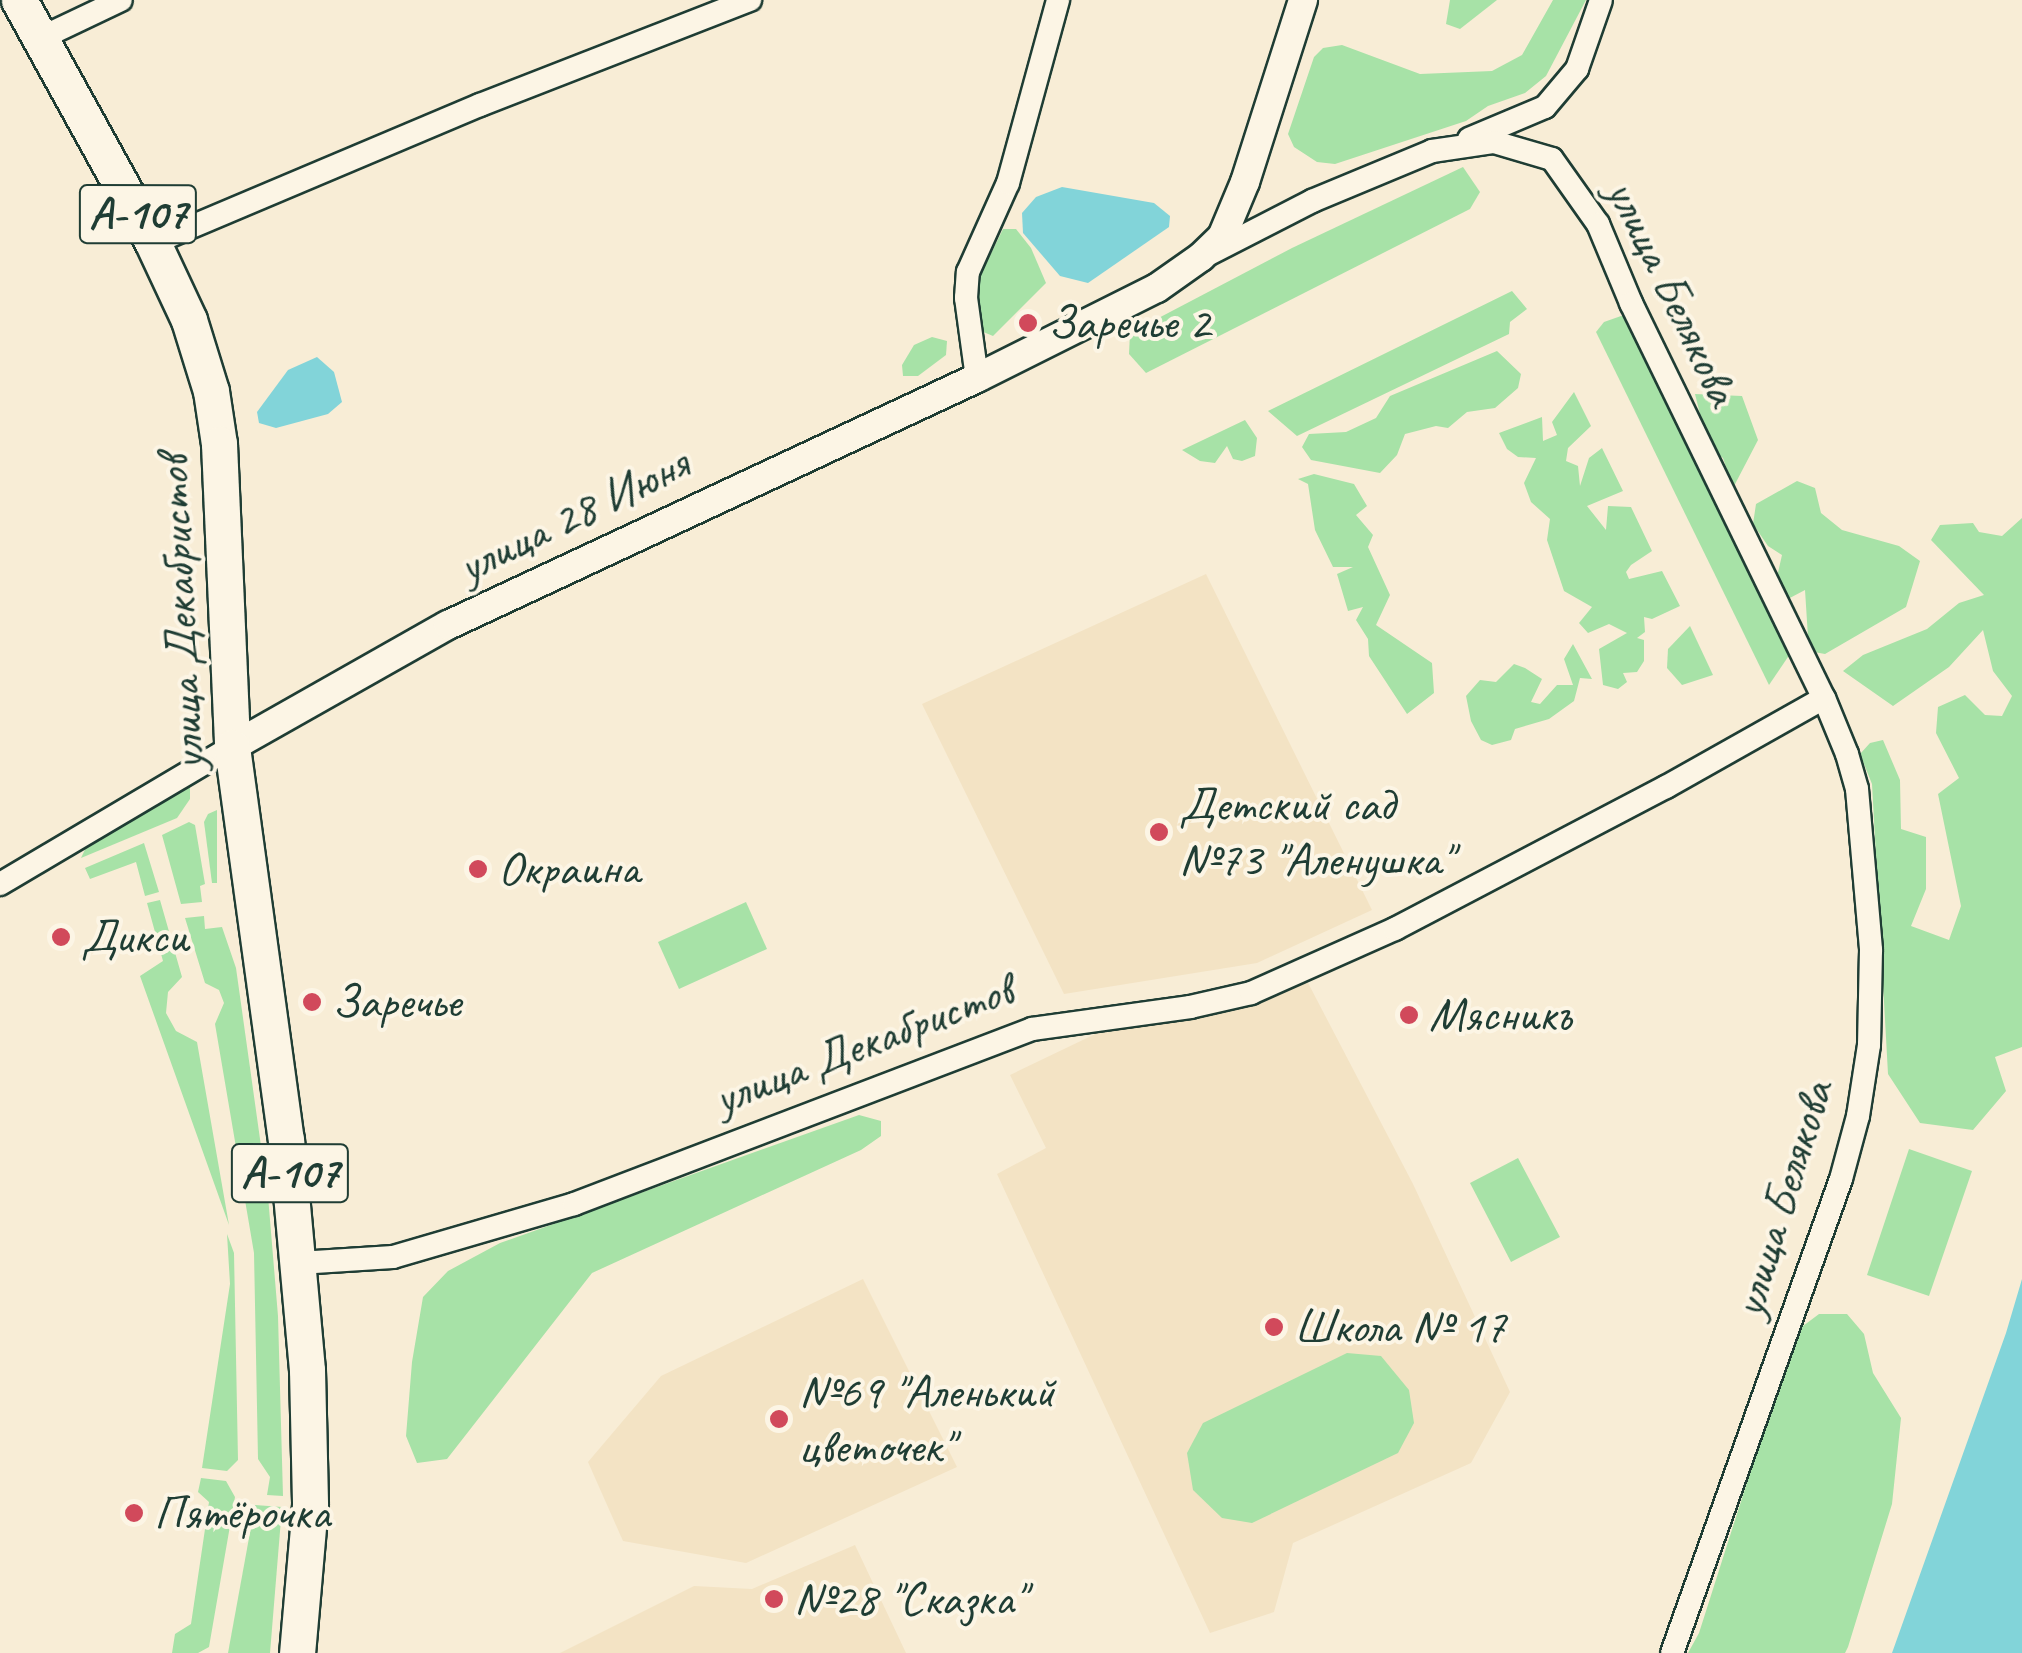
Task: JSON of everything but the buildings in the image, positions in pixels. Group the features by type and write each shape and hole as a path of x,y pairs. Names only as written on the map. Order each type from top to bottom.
{"main road":[{"name":"улица Декабристов","path":"19,0 43,37 153,243 201,354 220,444 232,746 299,1263 308,1370 310,1505 297,1653"}],"street":[{"path":"43,37 121,0"},
{"path":"153,243 480,105 750,0"},
{"path":"977,378 966,298 968,272 1008,183 1058,0"},
{"name":"улица 28 Июня","path":"0,884 232,746 448,625 977,378 1157,288 1201,258 1222,237 1245,182 1303,0"},
{"path":"1452,146 1545,107 1576,70 1601,0"},
{"name":"улица Белякова","path":"1201,258 1312,201 1452,146 1494,142 1532,150 1552,159 1575,186 1598,224 1630,303 1824,698 1849,762 1860,823 1871,965 1864,1083 1841,1179 1672,1653"},
{"name":"улица Декабристов","path":"299,1263 393,1257 574,1204 1002,1040 1058,1023 1220,1002 1395,930 1652,795 1824,698"}],"shaded area":[{"name":"Детский сад №73 \"Аленушка\"","path":"1206,574 1372,910 1257,963 1064,994 922,704"},
{"name":"Школа № 17","path":"1306,979 1413,1184 1510,1392 1471,1463 1293,1543 1274,1612 1210,1633 997,1174 1046,1148 1010,1075 1112,1026"},
{"name":"№69 \"Аленький цветочек\"","path":"863,1279 957,1467 746,1563 623,1541 588,1462 661,1376"},
{"name":"№28 \"Сказка\"","path":"855,1545 906,1653 560,1653 694,1586 752,1589"}],"green space":[{"path":"1450,0 1497,0 1460,29 1446,24"},
{"path":"1553,0 1586,0 1546,76 1525,93 1488,106 1466,121 1335,164 1317,162 1294,147 1288,134 1314,57 1323,48 1342,45 1420,74 1492,71 1522,55"},
{"path":"1463,167 1480,192 1470,209 1146,373 1129,354 1130,333 1292,248"},
{"path":"1003,229 1016,229 1031,248 1046,283 993,336 981,331 973,314 976,284"},
{"path":"1512,291 1527,309 1510,322 1509,334 1297,436 1268,411"},
{"path":"1621,316 1632,319 1794,648 1769,685 1596,332 1604,322"},
{"path":"932,337 947,341 946,355 918,376 903,376 902,365 914,345"},
{"path":"1497,351 1521,374 1518,388 1495,408 1467,412 1448,428 1436,426 1405,434 1397,455 1380,473 1311,460 1302,447 1309,434 1346,432 1376,418 1390,396"},
{"path":"1574,392 1591,426 1568,448 1566,461 1578,466 1580,486 1589,458 1602,448 1623,491 1587,506 1606,530 1608,506 1631,507 1652,551 1631,565 1626,572 1629,579 1662,571 1680,606 1652,619 1644,617 1645,632 1637,638 1644,640 1644,661 1637,672 1623,673 1627,682 1618,689 1603,685 1599,649 1627,633 1609,624 1588,633 1579,623 1592,607 1564,591 1547,540 1550,519 1531,502 1524,483 1536,458 1518,457 1507,449 1499,433 1542,417 1543,441 1557,435 1552,422"},
{"path":"1695,394 1742,396 1758,440 1733,488 1723,458 1713,451 1705,434"},
{"path":"1245,420 1257,438 1255,456 1242,461 1233,459 1227,446 1215,463 1200,461 1182,450"},
{"path":"1314,474 1354,484 1367,506 1356,515 1373,535 1368,547 1390,595 1376,625 1432,663 1434,693 1407,714 1369,656 1368,639 1356,620 1363,607 1348,611 1337,574 1353,567 1333,567 1315,530 1308,484 1298,479"},
{"path":"1797,481 1815,488 1821,513 1842,530 1899,546 1920,561 1906,607 1825,654 1814,652 1808,637 1805,590 1786,600 1777,577 1782,555 1768,546 1753,524 1756,504"},
{"path":"2022,518 2022,1047 1995,1057 2006,1091 1973,1130 1920,1123 1888,1074 1872,784 1860,754 1870,743 1883,740 1900,780 1901,829 1926,837 1926,889 1911,926 1949,940 1961,906 1938,794 1959,778 1936,733 1938,707 1965,695 1985,715 2002,716 2012,696 1993,671 1983,630 1949,667 1893,706 1843,671 1863,655 1927,629 1959,603 1984,595 1931,540 1940,525 1973,523 1979,532 2002,536"},
{"path":"1690,626 1713,675 1682,685 1667,668 1668,649"},
{"path":"1573,644 1592,679 1580,678 1574,701 1549,719 1515,729 1511,740 1492,745 1481,740 1471,721 1466,696 1480,680 1496,682 1514,664 1525,668 1542,679 1531,702 1540,704 1557,685 1573,685 1564,659"},
{"path":"190,787 190,799 177,818 81,858 89,841"},
{"path":"217,810 217,883 212,883 204,822 208,814"},
{"path":"189,822 195,825 205,884 200,886 202,902 181,904 162,835"},
{"path":"144,843 159,892 145,896 136,862 90,879 85,868"},
{"path":"160,900 182,977 168,992 166,1013 176,1031 197,1042 229,1225 140,976 163,961 147,903"},
{"path":"746,902 767,949 679,989 658,942"},
{"path":"204,916 205,929 222,927 236,968 268,1196 278,1316 283,1496 267,1495 270,1477 258,1459 254,1253 215,1024 224,1003 219,990 205,983 185,918"},
{"path":"859,1115 881,1121 881,1136 861,1150 592,1273 447,1459 417,1463 406,1436 412,1362 423,1297 448,1271 500,1243"},
{"path":"1909,1149 1972,1171 1929,1296 1867,1275"},
{"path":"1518,1158 1560,1237 1511,1262 1470,1183"},
{"path":"227,1234 234,1253 238,1460 227,1471 202,1468 230,1284"},
{"path":"1819,1314 1847,1314 1864,1334 1873,1373 1901,1418 1892,1504 1848,1647 1845,1653 1688,1653 1699,1633 1795,1332"},
{"path":"1347,1353 1381,1356 1409,1390 1414,1423 1398,1453 1252,1523 1222,1518 1193,1490 1187,1453 1203,1423"},
{"path":"201,1478 226,1481 235,1497 209,1647 198,1653 172,1653 175,1634 191,1624 209,1502 198,1492"},
{"path":"255,1505 282,1507 270,1653 228,1653"}],"water":[{"path":"1062,187 1154,203 1170,216 1169,227 1088,283 1060,276 1023,233 1022,213 1036,197"},
{"path":"317,357 334,372 342,402 328,414 276,428 259,423 257,412 288,370"},
{"path":"2022,1279 2022,1653 1892,1653 2006,1333"}],"place":[{"name":"Заречье 2","path":"1028,323"},
{"name":"Детский сад №73 \"Аленушка\"","path":"1159,832"},
{"name":"Окраина","path":"478,869"},
{"name":"Дикси","path":"61,937"},
{"name":"Заречье","path":"312,1002"},
{"name":"Мясникъ","path":"1409,1015"},
{"name":"Школа № 17","path":"1274,1327"},
{"name":"№69 \"Аленький цветочек\"","path":"779,1419"},
{"name":"Пятёрочка","path":"134,1513"},
{"name":"№28 \"Сказка\"","path":"774,1599"}]}
